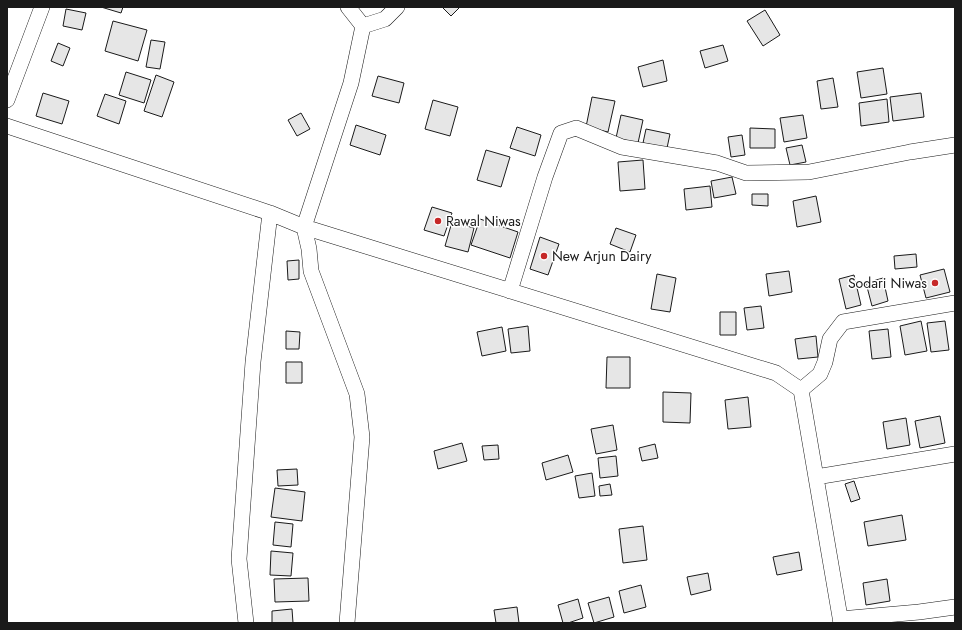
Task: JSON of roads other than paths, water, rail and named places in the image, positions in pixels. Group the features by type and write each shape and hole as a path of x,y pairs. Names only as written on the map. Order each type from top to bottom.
{"street":[{"path":"7,100 42,7"},
{"path":"348,7 363,26"},
{"path":"363,26 385,19 397,7"},
{"path":"346,623 362,437 357,394 311,271 309,249 304,227 351,82 363,26"},
{"path":"7,126 270,213 304,227 776,373 801,390 840,621 955,607"},
{"path":"510,291 560,133 576,128 622,147 717,163 746,173 809,172 910,152 955,145"},
{"path":"246,623 239,559 253,362 270,213"},
{"path":"801,390 820,374 825,362 830,339 843,322 955,304"},
{"path":"816,477 955,454"}],"place":[{"name":"Rawal Niwas","path":"438,221"},
{"name":"New Arjun Dairy","path":"544,256"},
{"name":"Sodari Niwas","path":"935,283"}]}
